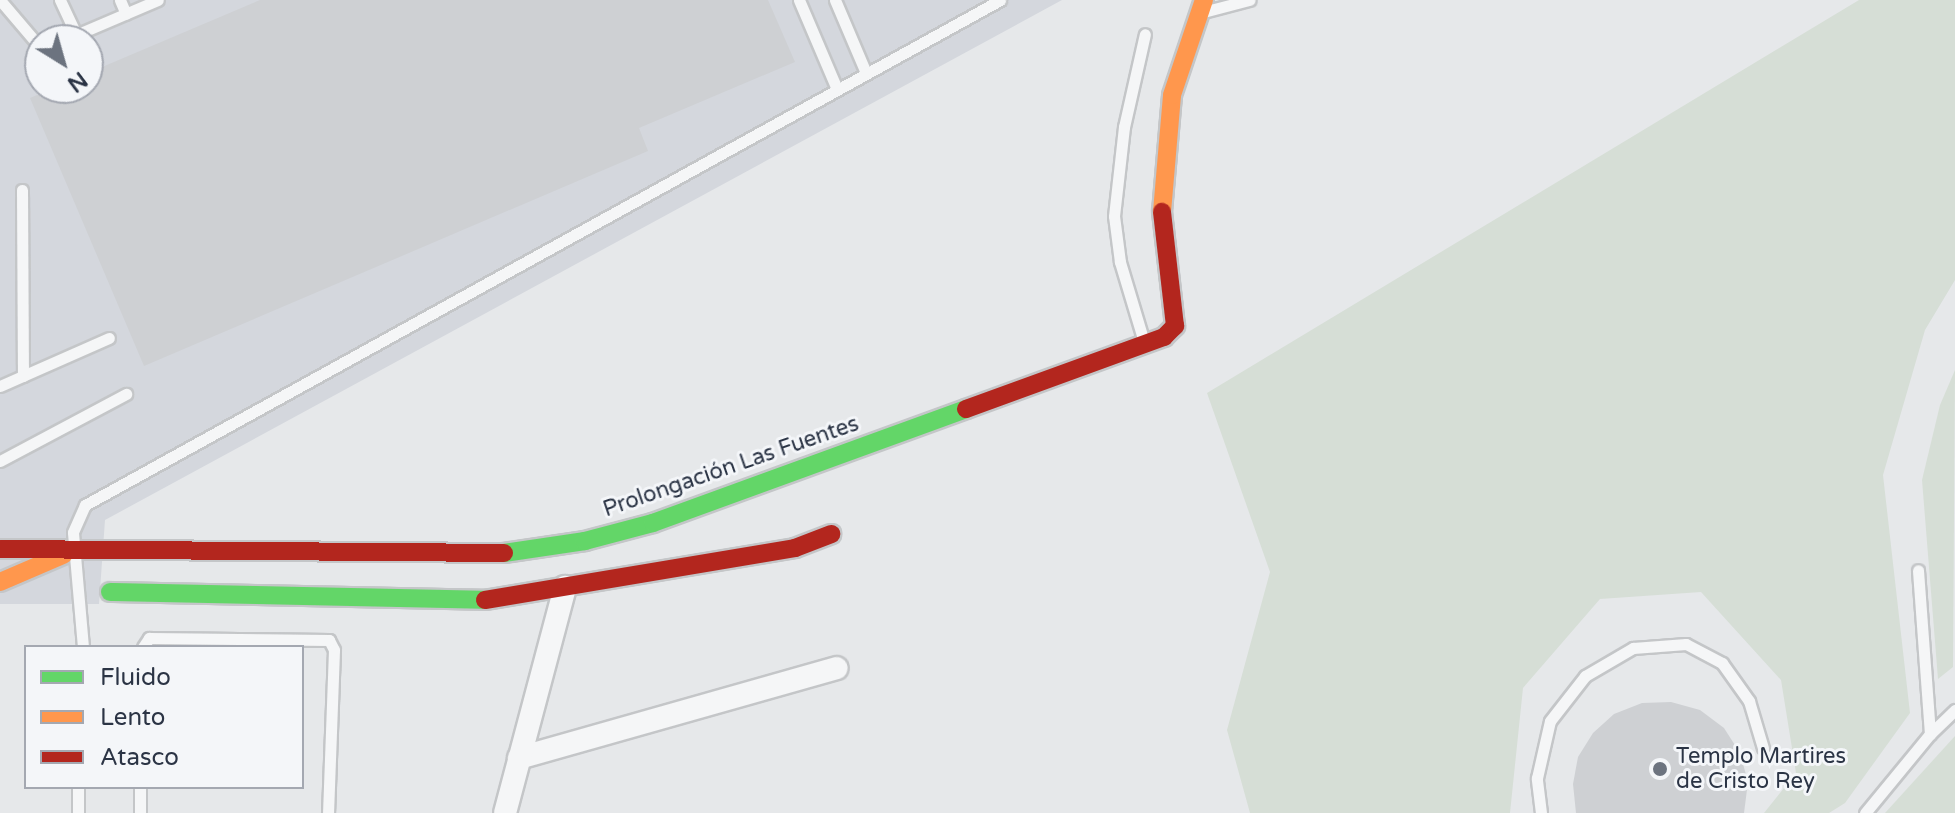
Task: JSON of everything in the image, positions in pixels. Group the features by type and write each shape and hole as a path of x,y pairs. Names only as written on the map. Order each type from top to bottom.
{"street":[{"name":"Prolongación Las Fuentes","path":"0,549 441,555 499,554 585,541 668,518 1145,346 1175,326 1160,202 1172,95 1201,7"},
{"path":"110,592 487,600 795,548 831,534"},
{"name":"Prolongación Las Fuentes","path":"0,582 76,550"},
{"path":"505,813 565,587"},
{"path":"519,758 836,668"}],"lane":[{"path":"0,0 24,28"},
{"path":"60,0 71,24"},
{"path":"120,0 126,14"},
{"path":"101,24 158,0"},
{"path":"799,0 837,89"},
{"path":"835,0 866,73"},
{"path":"83,645 73,532 85,505 1000,0"},
{"path":"1201,7 1249,0"},
{"path":"1145,34 1124,127 1114,216 1120,262 1145,346"},
{"path":"22,190 23,376"},
{"path":"0,386 109,338"},
{"path":"0,461 126,394"},
{"path":"1918,570 1930,734"},
{"path":"144,645 149,638 329,640 334,650 328,813"},
{"path":"1541,813 1537,778 1550,721 1585,676 1633,648 1686,644 1722,663 1749,701 1763,748"},
{"path":"1865,813 1930,734 1955,710"},
{"path":"78,789 78,813"},
{"path":"140,789 140,813"}],"shaded area":[{"path":"0,0 1062,0 105,520 99,604 0,604"},
{"path":"1859,0 1955,0 1955,280 1925,330 1883,475 1910,713 1845,803 1829,813 1764,813 1796,773 1781,680 1701,592 1600,599 1523,688 1510,813 1250,813 1227,730 1270,572 1207,393"},
{"path":"1955,370 1953,667 1938,679 1922,480 1940,405"},
{"path":"1955,736 1955,813 1885,813"}],"building":[{"path":"260,0 768,0 795,62 639,128 648,151 144,366 33,104 104,104 104,66"},
{"name":"Templo Martires de Cristo Rey","path":"1671,702 1700,710 1724,728 1740,753 1748,782 1744,813 1576,813 1573,784 1578,757 1593,733 1614,714 1642,703"}],"traffic: fast":[{"path":"504,553 585,541 653,523 966,409"},
{"path":"110,592 485,600"}],"traffic: slow":[{"path":"1162,212 1172,95 1204,0"},
{"path":"0,582 63,555"}],"traffic: jam":[{"path":"966,409 1164,337 1175,326 1162,212"},
{"path":"485,600 795,548 831,534"},
{"path":"0,549 504,553"}],"place":[{"name":"Templo Martires de Cristo Rey","path":"1660,769"}]}
